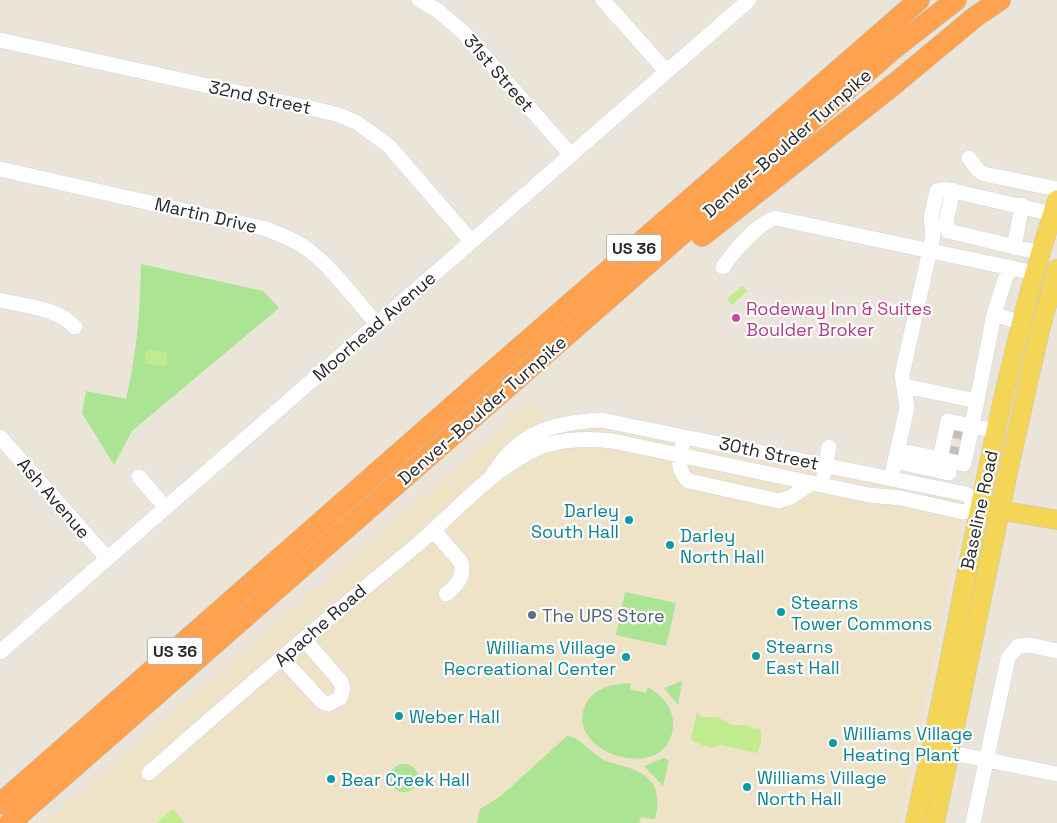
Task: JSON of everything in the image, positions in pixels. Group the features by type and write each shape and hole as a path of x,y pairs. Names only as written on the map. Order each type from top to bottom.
{"highway":[{"path":"725,169 904,0"},
{"name":"Denver–Boulder Turnpike","path":"0,804 920,0"},
{"name":"Denver–Boulder Turnpike","path":"10,823 892,50 956,0"},
{"path":"484,407 892,86 975,17 1000,0"}],"main road":[{"name":"Baseline Road","path":"915,823 996,431 1034,273 1055,207"},
{"name":"Baseline Road","path":"936,823 1000,510 1052,304 1057,269"},
{"name":"30th Street","path":"979,506 1057,520"}],"street":[{"name":"31st Street","path":"419,0 438,10 463,32 572,155"},
{"path":"603,0 666,71"},
{"name":"Moorhead Avenue","path":"3,644 166,508 275,410 378,326 471,242 749,0"},
{"name":"32nd Street","path":"0,40 336,114 356,122 389,146 471,242"},
{"path":"969,158 978,170 988,175 1057,189"},
{"name":"Martin Drive","path":"0,169 266,228 292,239 310,251 378,326"},
{"path":"983,197 988,175"},
{"path":"891,479 908,408 902,376 932,243 931,217 936,194 939,190 949,190 1022,205 1055,207"},
{"path":"949,190 946,222 948,231 1041,253"},
{"path":"1014,248 1022,205"},
{"path":"723,267 736,248 775,218 932,243 1003,251 1014,248"},
{"path":"932,243 1034,273"},
{"path":"896,456 946,464 964,464 994,314 1009,267"},
{"path":"0,300 56,313 75,327"},
{"path":"994,314 1004,319 1021,323"},
{"path":"904,386 977,401"},
{"name":"30th Street","path":"554,426 601,420 687,436 966,494 979,506 962,512 602,440 576,439 560,441"},
{"path":"944,490 948,421 996,431"},
{"name":"Apache Road","path":"491,477 502,460 520,442 537,432 554,426"},
{"path":"687,436 678,455 682,473 689,482 779,501 817,484 826,465 829,447"},
{"name":"Ash Avenue","path":"0,437 107,558"},
{"name":"Apache Road","path":"150,773 433,530 491,477 533,450 560,441"},
{"path":"139,476 166,508"},
{"path":"433,530 461,562 463,568 458,584 446,594"},
{"path":"282,658 322,702 329,704 340,698 343,691 341,682 304,639"},
{"path":"973,823 1008,658 1018,646 1030,645 1057,651"},
{"path":"931,748 1057,774"}],"shaded area":[{"path":"534,400 549,423 608,419 968,492 900,823 46,823"}],"green space":[{"path":"141,264 263,291 279,308 132,431 114,465 82,413 86,391 126,399 137,332"},
{"path":"742,286 747,291 732,305 727,299"},
{"path":"148,349 167,353 167,365 164,364 164,367 145,363 145,352"},
{"path":"625,592 676,603 666,646 616,635"},
{"path":"682,682 678,705 664,688"},
{"path":"631,683 630,689 646,693 648,687 658,694 669,708 673,719 673,726 667,744 654,755 637,759 619,756 601,749 588,737 582,722 586,704 599,690 618,684"},
{"path":"697,712 701,717 717,717 732,725 747,725 753,729 758,728 761,731 761,743 757,753 720,745 710,748 693,741 691,738"},
{"path":"567,736 581,742 602,759 632,769 647,777 657,795 655,819 641,817 639,823 477,823 480,809 501,796"},
{"path":"664,758 669,761 663,786 644,766"},
{"path":"404,764 414,768 418,778 414,788 404,792 394,788 390,778 394,768"},
{"path":"173,809 185,823 157,823"}],"tunnel":[{"path":"951,461 959,424"}],"place":[{"name":"Rodeway Inn & Suites Boulder Broker","path":"736,318"},
{"name":"Darley South Hall","path":"629,520"},
{"name":"Darley North Hall","path":"670,545"},
{"name":"Stearns Tower Commons","path":"781,612"},
{"name":"The UPS Store","path":"532,615"},
{"name":"Stearns East Hall","path":"756,656"},
{"name":"Williams Village Recreational Center","path":"626,657"},
{"name":"Weber Hall","path":"399,716"},
{"name":"Williams Village Heating Plant","path":"833,743"},
{"name":"Bear Creek Hall","path":"331,779"},
{"name":"Williams Village North Hall","path":"747,787"}]}
